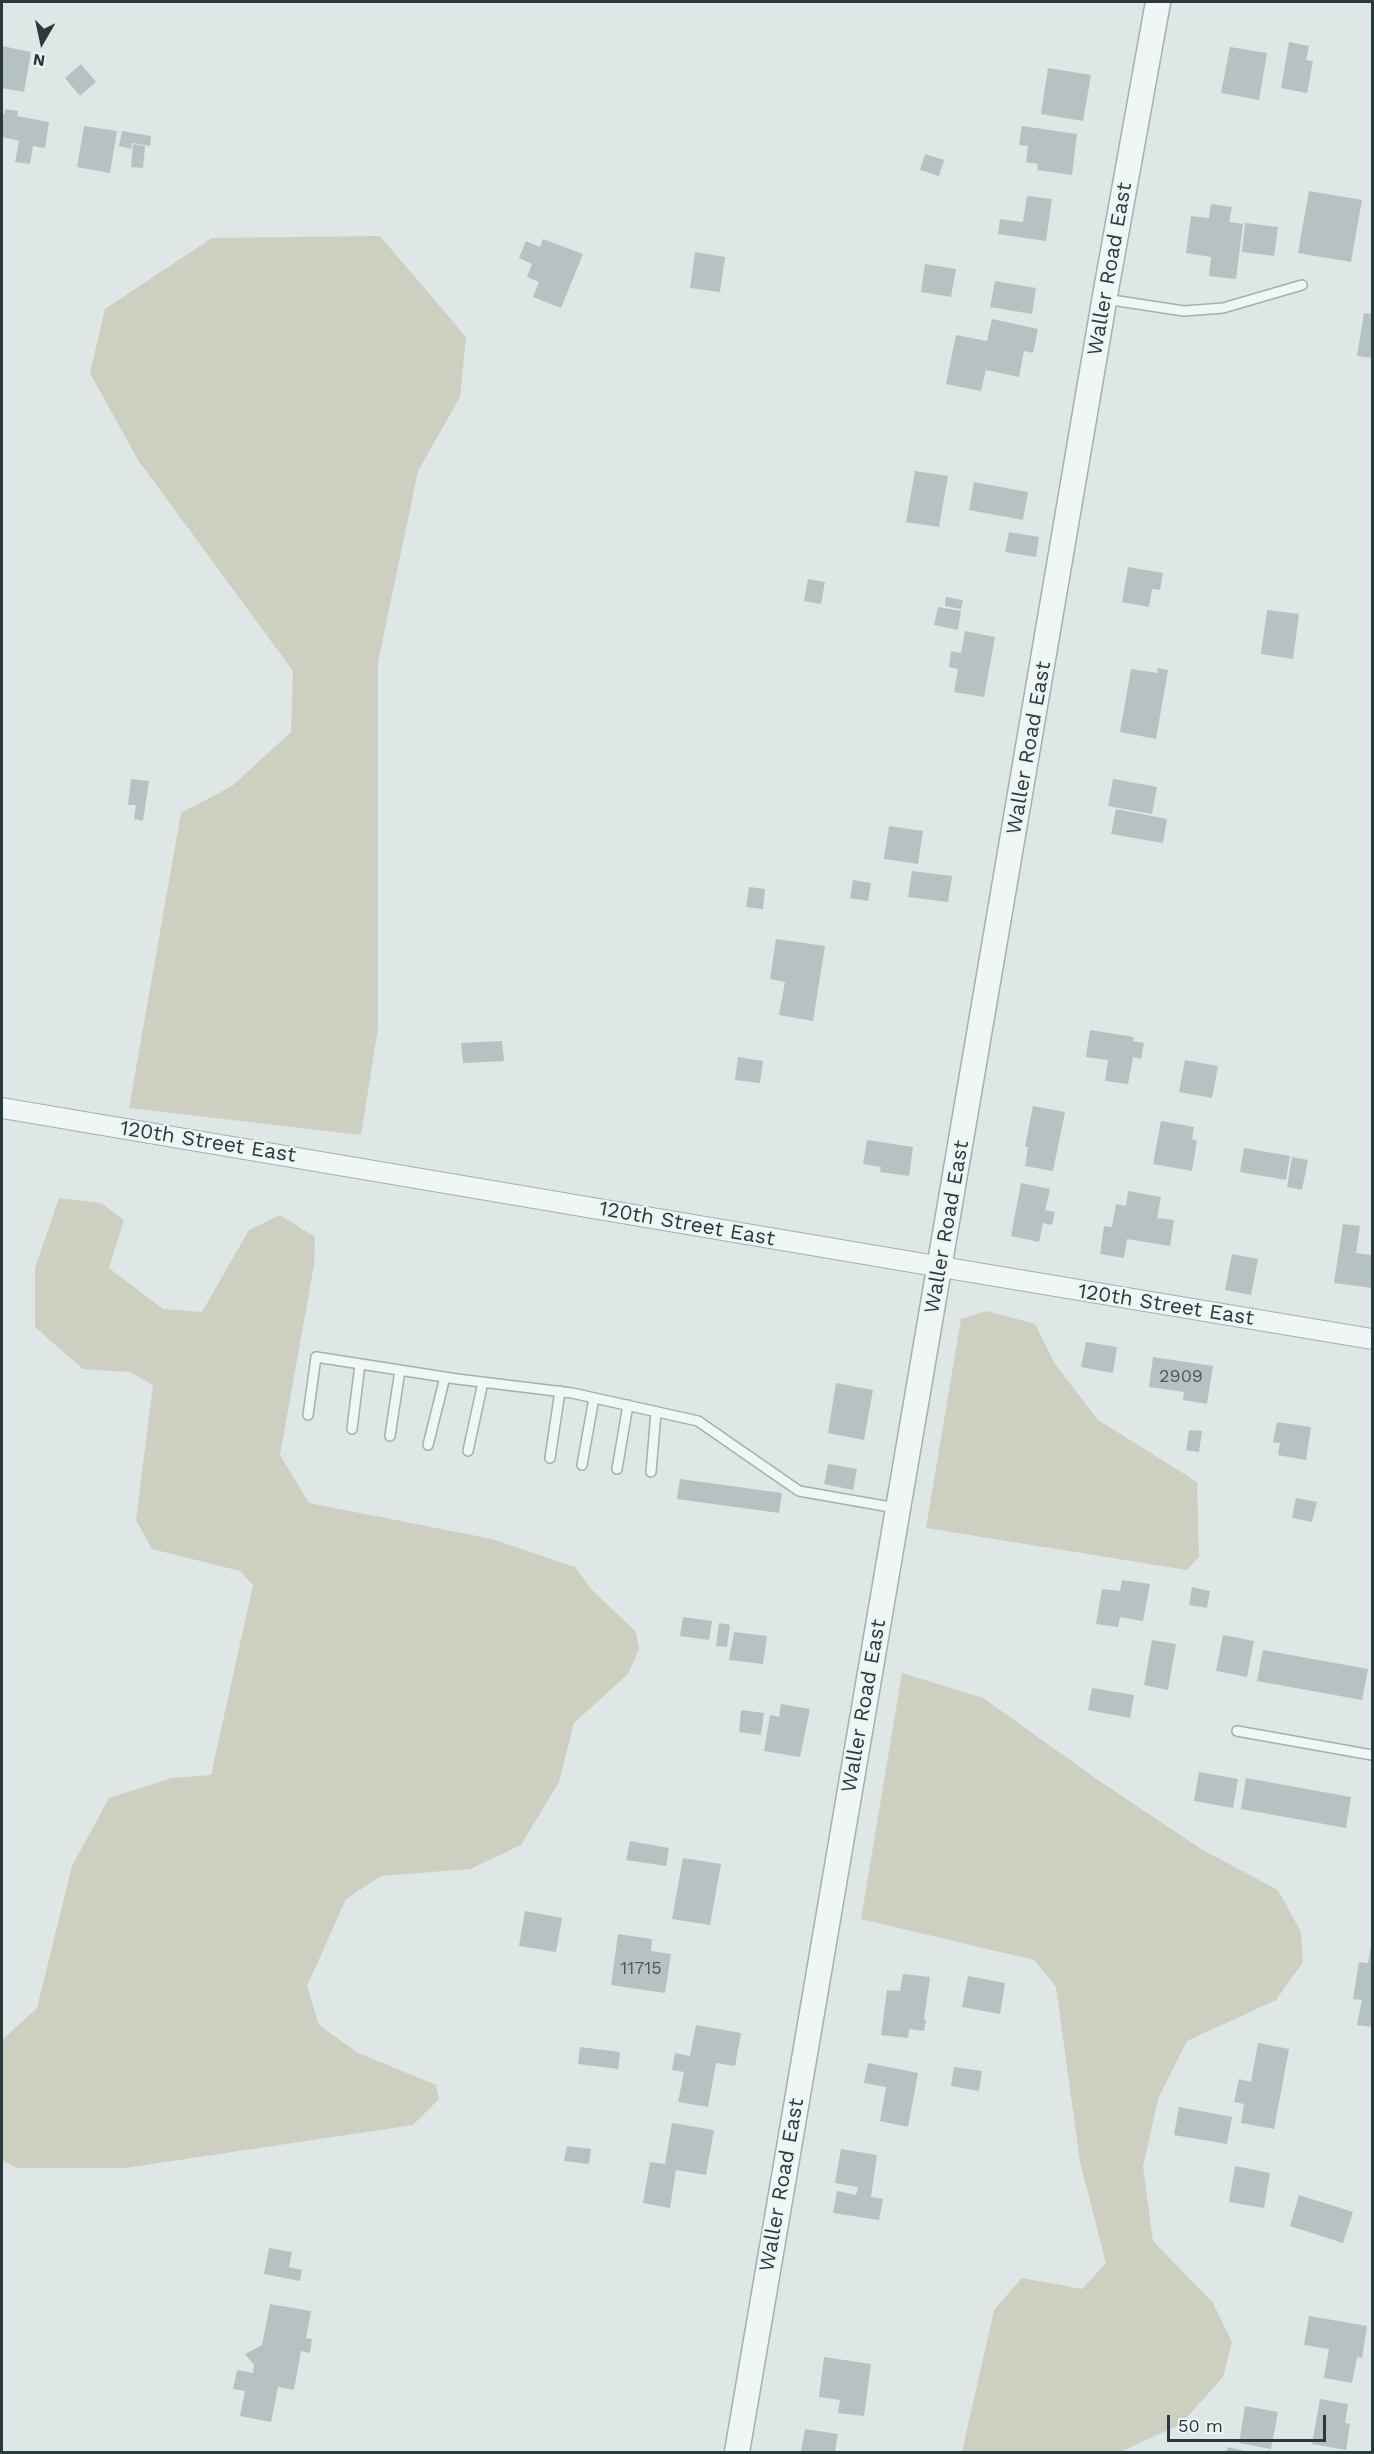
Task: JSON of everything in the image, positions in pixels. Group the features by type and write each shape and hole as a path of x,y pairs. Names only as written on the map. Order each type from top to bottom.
{"street":[{"name":"Waller Road East","path":"736,2452 1104,299 1158,2"},
{"name":"120th Street East","path":"2,1108 939,1268 1372,1339"}],"lane":[{"path":"1104,299 1184,311 1223,308 1302,285"},
{"path":"308,1415 316,1357 445,1377 560,1391 698,1421 799,1491 898,1509"},
{"path":"352,1429 360,1364"},
{"path":"390,1436 400,1370"},
{"path":"428,1444 445,1377"},
{"path":"468,1451 483,1382"},
{"path":"550,1458 560,1391"},
{"path":"582,1465 594,1398"},
{"path":"618,1469 628,1405"},
{"path":"651,1472 656,1412"},
{"path":"1237,1731 1372,1755"}],"shaded area":[{"path":"380,236 466,337 460,397 418,471 378,662 378,1028 361,1135 129,1108 181,813 232,786 291,732 293,671 138,460 90,373 105,309 212,238"},
{"path":"59,1198 101,1203 124,1220 109,1268 163,1309 202,1312 249,1230 280,1215 315,1237 314,1265 280,1455 309,1503 492,1539 575,1567 592,1590 636,1632 639,1649 628,1674 574,1723 559,1782 521,1845 470,1869 381,1876 346,1899 307,1986 319,2025 358,2053 436,2085 439,2099 413,2125 125,2168 17,2168 2,2160 2,2040 37,2008 72,1866 109,1798 172,1778 211,1775 253,1585 240,1571 152,1549 136,1520 153,1385 130,1372 83,1369 35,1327 35,1268"},
{"path":"987,1311 1035,1324 1055,1364 1098,1420 1197,1482 1199,1557 1187,1570 926,1528 961,1319"},
{"path":"902,1673 983,1698 1095,1778 1201,1849 1278,1890 1301,1932 1303,1962 1276,2000 1187,2041 1158,2099 1143,2167 1153,2241 1213,2303 1232,2342 1223,2377 1181,2424 1120,2452 962,2452 994,2310 1022,2278 1082,2289 1106,2263 1080,2162 1056,1987 1034,1960 861,1919"}],"building":[{"path":"1289,42 1309,46 1306,60 1313,61 1307,93 1281,88"},
{"path":"2,46 31,52 24,92 2,88"},
{"path":"1230,47 1267,53 1259,100 1221,93"},
{"path":"81,64 96,82 80,96 65,78"},
{"path":"1048,68 1091,75 1083,121 1041,114"},
{"path":"5,109 18,111 17,116 49,122 45,148 33,146 30,164 15,162 19,141 2,137 2,115"},
{"path":"84,126 117,131 110,173 77,167"},
{"path":"1022,126 1077,134 1072,175 1037,170 1038,164 1026,162 1028,146 1019,145"},
{"path":"122,131 151,136 150,146 132,143 131,149 119,146"},
{"path":"133,144 145,146 143,168 131,167"},
{"path":"925,154 944,160 939,176 920,170"},
{"path":"1309,191 1362,200 1351,262 1298,253"},
{"path":"1027,196 1052,199 1046,241 998,234 1000,219 1023,222"},
{"path":"1211,204 1232,207 1229,222 1243,224 1236,279 1209,276 1211,257 1186,253 1191,216 1209,218"},
{"path":"1245,223 1278,227 1274,256 1242,252"},
{"path":"543,239 583,254 561,308 533,297 539,282 527,277 532,264 519,258 526,241 540,247"},
{"path":"695,252 725,257 720,292 690,288"},
{"path":"925,264 956,269 951,297 921,292"},
{"path":"995,281 1036,288 1032,314 990,307"},
{"path":"1364,313 1372,314 1372,358 1357,356"},
{"path":"992,319 1038,329 1033,353 1024,351 1019,377 986,370 981,391 946,384 956,335 987,341"},
{"path":"915,471 948,476 939,527 906,522"},
{"path":"974,482 1028,492 1023,520 969,510"},
{"path":"1009,532 1039,537 1036,557 1005,552"},
{"path":"1128,567 1163,573 1160,590 1152,589 1149,607 1122,602"},
{"path":"808,579 825,582 821,604 804,601"},
{"path":"946,597 963,600 961,609 945,606"},
{"path":"938,607 961,611 958,630 934,625"},
{"path":"1267,610 1299,614 1293,659 1261,654"},
{"path":"965,631 995,637 984,697 954,692 958,669 949,667 951,651 961,653"},
{"path":"1158,668 1168,670 1156,739 1120,732 1131,669 1157,673"},
{"path":"131,779 149,781 143,821 134,819 136,805 128,805"},
{"path":"1113,779 1157,787 1152,814 1108,806"},
{"path":"1116,809 1167,819 1163,843 1111,834"},
{"path":"889,826 923,831 918,864 884,859"},
{"path":"912,871 952,876 948,902 908,897"},
{"path":"853,880 871,883 868,901 850,898"},
{"path":"749,887 765,889 763,909 746,907"},
{"path":"776,939 825,946 813,1021 779,1015 785,982 770,979"},
{"path":"1090,1030 1134,1037 1133,1041 1144,1043 1141,1059 1133,1057 1128,1084 1105,1081 1108,1060 1086,1057"},
{"path":"502,1041 504,1061 463,1063 461,1043"},
{"path":"738,1057 763,1061 760,1083 735,1080"},
{"path":"1185,1060 1218,1066 1212,1098 1179,1092"},
{"path":"1033,1106 1065,1112 1053,1171 1025,1166 1028,1147 1025,1147"},
{"path":"1161,1121 1194,1127 1192,1139 1197,1141 1192,1171 1153,1164"},
{"path":"867,1140 913,1147 909,1176 880,1172 881,1167 863,1164"},
{"path":"1244,1148 1290,1156 1286,1180 1240,1172"},
{"path":"1292,1157 1308,1160 1302,1190 1287,1187"},
{"path":"1021,1183 1050,1189 1045,1210 1055,1212 1052,1225 1043,1223 1039,1242 1011,1236"},
{"path":"1128,1191 1161,1197 1157,1218 1174,1220 1170,1246 1127,1239 1124,1258 1100,1254 1104,1226 1112,1227 1116,1204 1126,1206"},
{"path":"1343,1224 1360,1226 1356,1253 1372,1255 1372,1288 1334,1283"},
{"path":"1232,1254 1258,1259 1251,1295 1225,1290"},
{"path":"1086,1342 1117,1347 1113,1373 1081,1367"},
{"path":"1153,1357 1213,1366 1207,1404 1183,1400 1184,1392 1149,1387"},
{"path":"836,1383 873,1390 864,1440 828,1433"},
{"path":"1277,1422 1311,1427 1306,1460 1278,1455 1280,1443 1273,1442"},
{"path":"1189,1430 1202,1431 1199,1452 1186,1450"},
{"path":"828,1464 857,1469 853,1490 824,1484"},
{"path":"680,1479 782,1493 779,1513 677,1499"},
{"path":"1296,1498 1317,1502 1312,1522 1292,1518"},
{"path":"1122,1580 1150,1584 1143,1621 1120,1617 1118,1627 1096,1624 1102,1589 1120,1591"},
{"path":"1192,1587 1210,1591 1207,1608 1189,1605"},
{"path":"683,1617 712,1621 709,1640 680,1636"},
{"path":"719,1623 730,1625 727,1647 716,1646"},
{"path":"734,1632 767,1636 763,1664 729,1660"},
{"path":"1223,1635 1254,1641 1247,1677 1216,1671"},
{"path":"1152,1640 1176,1644 1168,1690 1144,1685"},
{"path":"1263,1650 1368,1669 1362,1700 1257,1681"},
{"path":"1092,1688 1134,1695 1130,1718 1088,1710"},
{"path":"781,1704 810,1709 800,1757 764,1751 770,1715 779,1717"},
{"path":"741,1710 764,1713 761,1735 739,1732"},
{"path":"1199,1772 1238,1779 1233,1808 1194,1801"},
{"path":"1246,1778 1351,1797 1346,1828 1241,1809"},
{"path":"630,1841 669,1848 666,1866 626,1860"},
{"path":"683,1858 721,1864 710,1925 672,1919"},
{"path":"525,1911 562,1918 556,1952 519,1946"},
{"path":"618,1934 652,1939 651,1951 671,1954 665,1993 611,1985"},
{"path":"1371,1946 1372,2027 1357,2025 1362,2000 1353,1999 1359,1962 1368,1963"},
{"path":"903,1974 930,1977 924,2031 909,2029 908,2038 881,2035 887,1990 900,1991"},
{"path":"968,1976 1005,1983 1000,2014 962,2007"},
{"path":"696,2025 741,2033 735,2066 716,2063 708,2107 678,2102 684,2072 672,2070 675,2053 690,2056"},
{"path":"1258,2043 1289,2049 1274,2129 1241,2123 1244,2104 1234,2102 1239,2079 1251,2082"},
{"path":"580,2047 620,2052 618,2069 578,2064"},
{"path":"868,2063 918,2073 908,2127 880,2121 886,2087 864,2083"},
{"path":"954,2067 982,2071 979,2091 951,2086"},
{"path":"1179,2107 1232,2117 1227,2144 1174,2135"},
{"path":"672,2123 714,2130 706,2175 676,2170 670,2208 643,2203 650,2162 665,2164"},
{"path":"567,2146 591,2149 589,2164 564,2161"},
{"path":"841,2149 877,2155 871,2197 883,2199 879,2220 833,2213 837,2191 856,2195 858,2187 835,2183"},
{"path":"1235,2166 1270,2173 1264,2208 1229,2202"},
{"path":"1299,2195 1353,2212 1343,2243 1290,2226"},
{"path":"269,2248 292,2252 289,2267 302,2270 300,2281 264,2274"},
{"path":"270,2304 311,2311 306,2338 312,2339 310,2353 301,2351 294,2390 278,2387 271,2422 240,2416 245,2391 233,2389 237,2370 253,2373 254,2365 245,2354 262,2345"},
{"path":"1309,2316 1367,2326 1362,2358 1357,2357 1352,2383 1324,2378 1329,2349 1304,2345"},
{"path":"824,2357 871,2364 864,2416 838,2413 840,2400 819,2397"},
{"path":"1320,2399 1348,2404 1345,2423 1350,2424 1346,2450 1312,2444"},
{"path":"1245,2406 1278,2412 1271,2449 1239,2443"},
{"path":"805,2429 838,2434 835,2452 801,2452"},
{"path":"1228,2447 1248,2452 1226,2452"}]}
